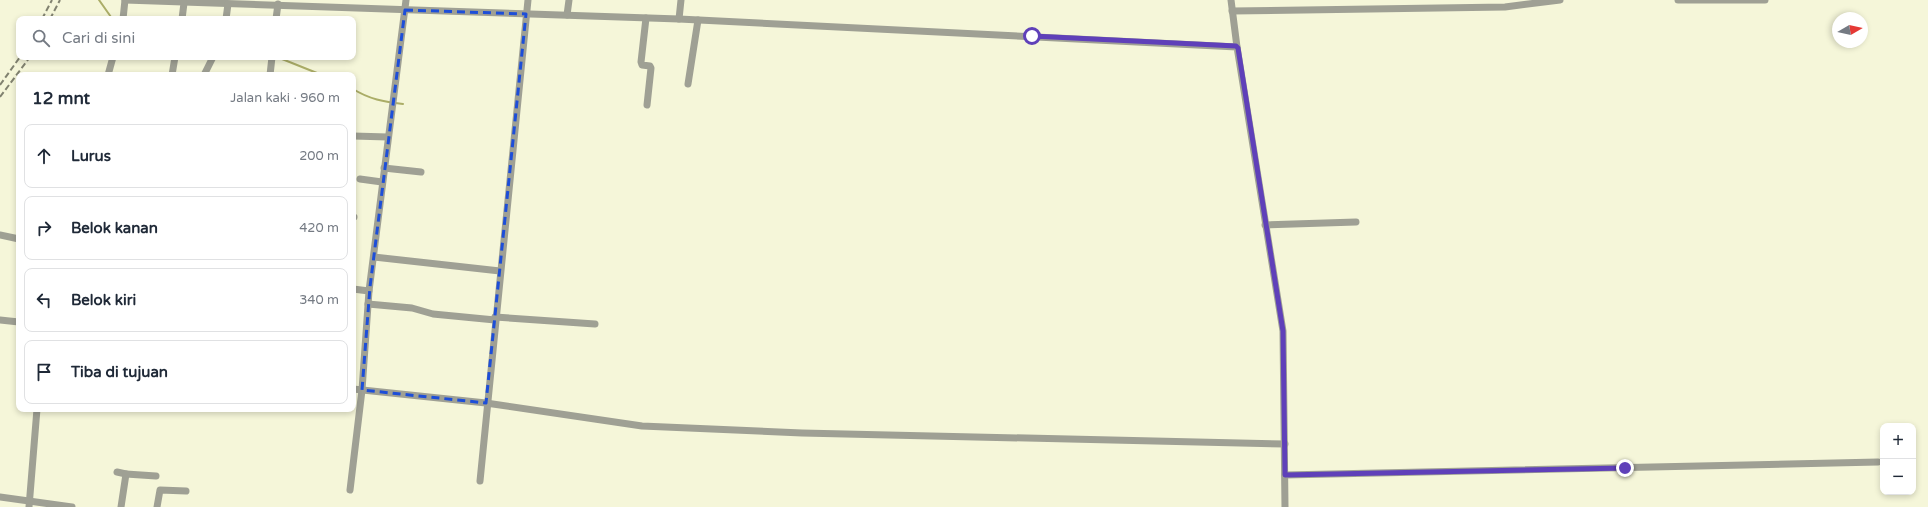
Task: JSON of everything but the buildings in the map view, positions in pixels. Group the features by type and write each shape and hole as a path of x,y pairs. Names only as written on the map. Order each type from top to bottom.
{"street":[{"path":"123,16 125,0 228,4 317,3 405,10 679,19 1237,47"},
{"path":"350,490 362,390 368,304 382,182 406,0"},
{"path":"480,481 486,403 528,0"},
{"path":"567,15 569,0"},
{"path":"679,19 681,0"},
{"path":"1231,0 1237,47 1283,331 1285,507"},
{"path":"1232,11 1505,7 1560,0"},
{"path":"1678,0 1765,0"},
{"path":"182,16 184,3"},
{"path":"226,16 228,4"},
{"path":"276,16 278,4"},
{"path":"646,18 641,62 642,65 650,66 651,68 647,105"},
{"path":"688,84 698,20"},
{"path":"109,72 112,60"},
{"path":"172,72 174,60"},
{"path":"206,72 212,60"},
{"path":"270,72 272,60"},
{"path":"356,136 388,137"},
{"path":"384,168 421,172"},
{"path":"360,179 382,182"},
{"path":"1265,225 1356,222"},
{"path":"0,237 16,239"},
{"path":"374,257 500,271"},
{"path":"356,289 370,291"},
{"path":"368,304 412,308 433,314 595,324"},
{"path":"0,320 16,322"},
{"path":"356,389 486,403 650,426 802,433 1285,444"},
{"path":"29,504 37,412"},
{"path":"1285,475 1878,462"},
{"path":"117,472 156,476"},
{"path":"121,507 126,474"},
{"path":"157,507 160,490 186,491"},
{"path":"0,497 29,504 72,507"}],"highlighted area":[{"path":"405,10 526,14 486,403 362,390 370,287"}],"waterway":[{"path":"99,0 110,16"},
{"path":"284,60 314,72"},
{"path":"356,90 377,100 403,104"}],"railway":[{"path":"44,16 52,0"},
{"path":"52,16 60,0"},
{"path":"0,85 18,60"},
{"path":"19,72 28,60"},
{"path":"0,97 16,76"}],"route":[{"path":"1032,36 1236,46 1238,48 1283,331 1285,475 1625,468"}]}
